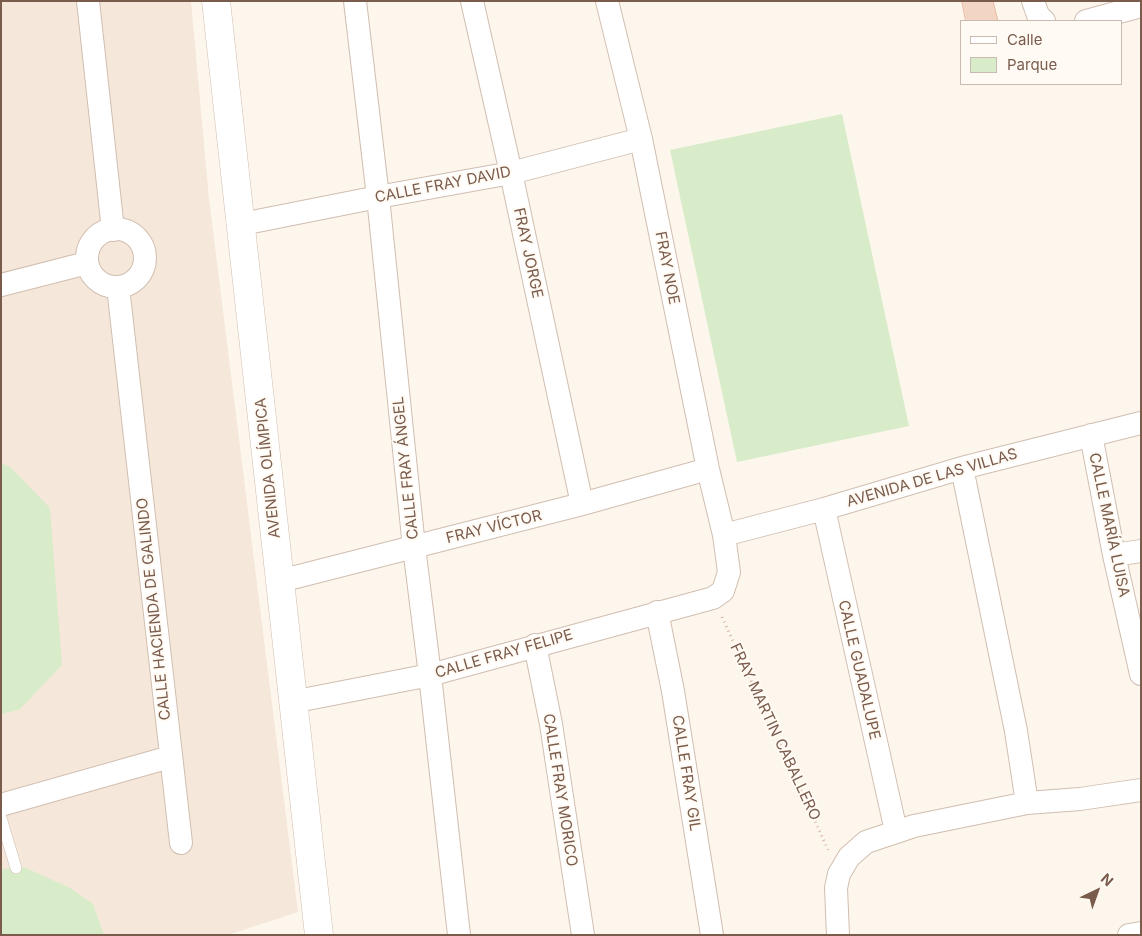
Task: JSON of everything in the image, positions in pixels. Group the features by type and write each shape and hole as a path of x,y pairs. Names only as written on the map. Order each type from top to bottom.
{"street":[{"path":"88,1 113,230"},
{"name":"AVENIDA OLÍMPICA","path":"216,1 319,935"},
{"name":"CALLE FRAY ÁNGEL","path":"355,1 378,197 414,547 459,935"},
{"name":"FRAY JORGE","path":"472,1 582,504"},
{"name":"FRAY NOE","path":"607,1 642,139 708,470 724,536"},
{"path":"1033,1 1038,15 1043,20"},
{"path":"1090,20 1141,6"},
{"name":"CALLE FRAY DAVID","path":"242,224 511,173 642,139"},
{"path":"113,230 122,230 138,239 145,256 140,274 127,285 118,287 101,283 95,278 87,263 90,244 104,232 113,230"},
{"path":"1,285 87,263"},
{"name":"CALLE HACIENDA DE GALINDO","path":"118,287 181,843"},
{"name":"AVENIDA DE LAS VILLAS","path":"724,536 824,509 962,468 1141,423"},
{"name":"CALLE MARÍA LUISA","path":"1091,435 1114,555 1141,674"},
{"path":"962,468 1016,731 1027,803"},
{"name":"FRAY VÍCTOR","path":"280,581 708,470"},
{"name":"CALLE GUADALUPE","path":"824,509 896,831"},
{"path":"713,598 723,590 729,572 724,536"},
{"path":"1114,555 1141,552"},
{"name":"CALLE FRAY FELIPE","path":"292,702 430,675 713,598"},
{"name":"CALLE FRAY GIL","path":"656,612 673,691 712,935"},
{"name":"CALLE FRAY MORICO","path":"535,645 551,724 582,935"},
{"path":"1,805 170,756"},
{"path":"838,935 836,888 839,874 849,857 866,842 896,831 1027,803 1080,799 1141,790"},
{"path":"1129,935 1141,933"}],"lane":[{"path":"1,818 16,868"}],"path":[{"name":"FRAY MARTIN CABALLERO","path":"713,598 839,874"}],"shaded area":[{"path":"1,1 191,1 209,199 298,912 228,935 1,935"}],"green space":[{"path":"842,114 909,426 737,462 670,150"},
{"path":"1,462 11,468 50,508 62,665 19,710 1,714"},
{"path":"24,867 70,888 93,904 104,935 1,935 1,869"}],"building":[{"path":"962,1 993,1 998,20 966,20"}]}
